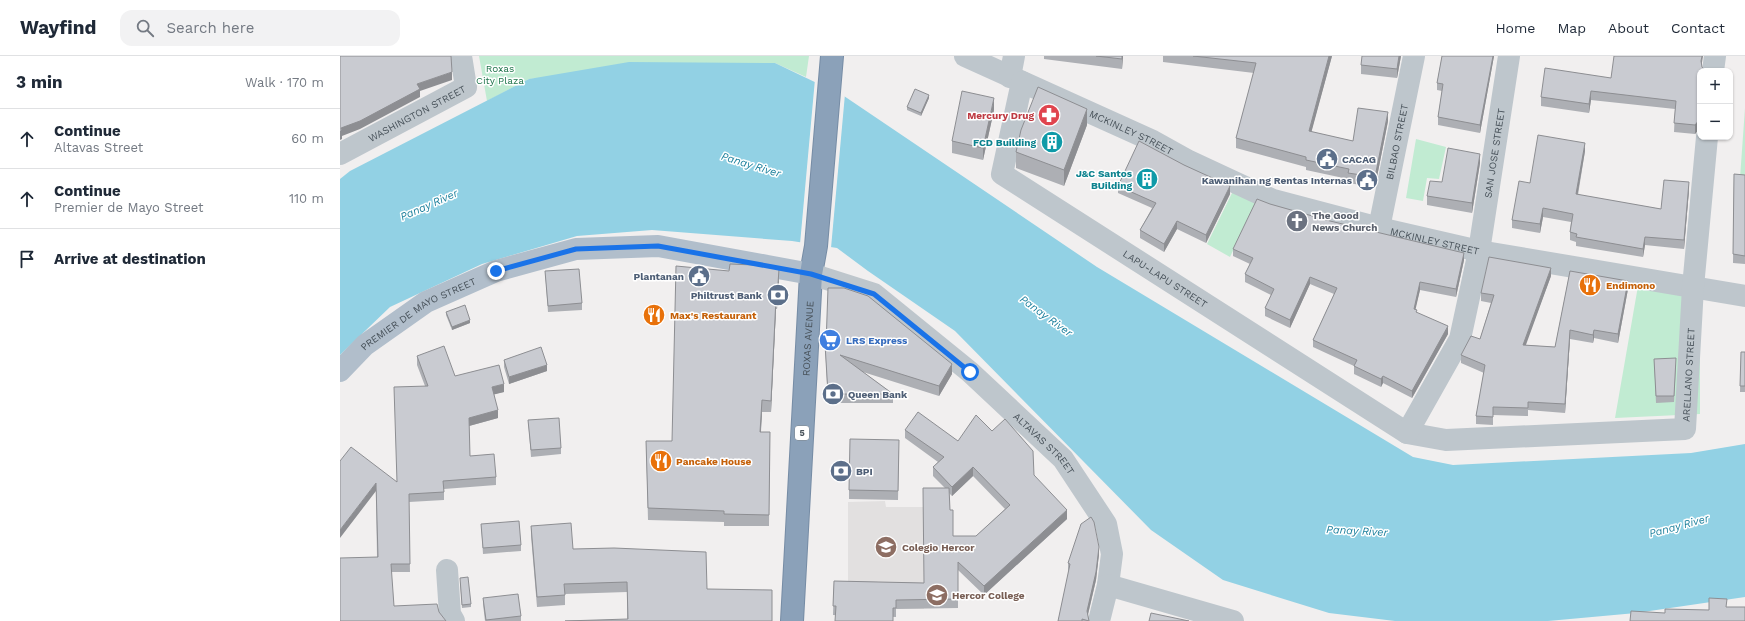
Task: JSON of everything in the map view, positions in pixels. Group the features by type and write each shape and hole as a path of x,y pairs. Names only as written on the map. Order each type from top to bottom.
{"highway":[{"name":"ROXAS AVENUE","path":"792,621 811,274 816,246 832,56"}],"main road":[{"name":"PREMIER DE MAYO STREET","path":"340,371 365,345 426,302 496,271 576,249 658,246 811,274"}],"street":[{"name":"WASHINGTON STREET","path":"340,154 466,87 461,56"},
{"name":"MCKINLEY STREET","path":"965,56 1153,141 1189,161 1273,200 1379,228 1479,251 1745,296"},
{"path":"1014,56 1016,80"},
{"name":"BILBAO STREET","path":"1379,228 1414,56"},
{"name":"SAN JOSE STREET","path":"1406,433 1460,339 1479,251 1509,56"},
{"path":"1713,68 1715,56"},
{"name":"LAPU-LAPU STREET","path":"1016,80 1002,174 1406,433"},
{"name":"ARELLANO STREET","path":"1406,433 1446,440 1685,429 1693,287 1707,140"},
{"name":"ALTAVAS STREET","path":"811,274 874,294 970,372 1063,459 1106,524 1112,554 1108,585 1099,621"},
{"path":"447,570 450,614 454,621"},
{"path":"1108,585 1233,621"}],"shaded area":[{"name":"Colegio Hercor","path":"885,501 886,507 923,507 924,609 901,609 848,587 848,502"}],"green space":[{"name":"Roxas City Plaza","path":"479,56 809,56 806,77 775,63 529,79 487,101"},
{"path":"1745,108 1745,179 1740,178"},
{"path":"1416,139 1446,147 1439,179 1427,178 1423,201 1406,198"},
{"path":"1233,191 1256,202 1230,257 1207,244"},
{"path":"1638,286 1700,293 1700,414 1615,418"}],"water":[{"name":"Panay River","path":"629,62 775,63 844,96 1097,267 1413,457 1453,465 1691,453 1745,444 1745,597 1636,613 1548,621 1395,621 1329,613 1223,580 1151,530 955,331 837,248 792,241 652,230 577,236 482,264 390,307 340,355 340,179 350,171 529,79"}],"pier":[{"path":"815,79 845,94 831,248 800,244"}],"building":[{"path":"340,56 451,56 452,72 417,84 420,89 360,121 341,128 342,130 340,132"},
{"path":"1096,56 1122,56 1122,59"},
{"path":"1193,56 1329,56 1309,131 1353,141 1358,108 1388,112 1375,177 1348,173 1349,169 1306,160 1306,157 1236,138 1256,63"},
{"path":"1362,56 1399,56 1397,69 1361,65"},
{"path":"1442,56 1493,56 1480,125 1438,117 1443,84 1437,83"},
{"path":"1614,56 1702,56 1701,61 1703,68 1697,68 1697,123 1695,125 1674,123 1676,101 1591,91 1589,104 1541,97 1545,68 1611,78"},
{"name":"FCD Building","path":"1038,87 1087,109 1064,170 1016,152 1021,130"},
{"path":"915,89 929,95 921,113 907,107"},
{"path":"962,91 994,98 983,148 952,141"},
{"path":"1538,135 1585,143 1576,194 1661,209 1664,180 1689,182 1684,240 1645,237 1643,249 1576,237 1577,234 1570,232 1573,214 1543,208 1540,224 1512,220 1519,181 1530,183"},
{"path":"1139,141 1184,165 1230,186 1206,235 1177,221 1164,244 1140,230 1156,203 1118,186"},
{"path":"1448,148 1480,154 1472,203 1427,196 1430,181 1442,182"},
{"path":"1734,174 1745,175 1745,256 1733,254"},
{"path":"1257,199 1330,221 1464,253 1456,289 1420,282 1414,309 1417,310 1416,312 1448,326 1412,391 1383,376 1381,379 1354,366 1357,360 1313,340 1337,288 1310,277 1290,320 1265,308 1274,289 1245,274 1253,258 1233,249"},
{"path":"1489,257 1551,268 1523,345 1555,347 1570,271 1628,281 1618,334 1594,330 1593,335 1570,330 1565,404 1528,402 1528,408 1493,407 1493,417 1476,416 1485,365 1461,355 1471,336 1480,339 1494,295 1481,293"},
{"path":"730,264 754,265 779,269 776,298 771,401 762,400 760,432 770,432 769,515 724,514 724,511 648,508 646,441 672,441 676,266 729,271"},
{"path":"579,269 582,303 548,306 545,271"},
{"path":"828,288 844,288 868,296 952,364 939,386 840,355 893,394 828,394 825,344 826,345"},
{"path":"465,305 470,320 452,327 446,312"},
{"path":"444,346 455,376 499,365 504,384 492,387 498,410 469,418 470,456 494,454 496,477 443,481 444,492 409,494 410,564 391,564 394,606 437,604 439,612 446,621 340,621 340,558 378,557 376,483 340,530 340,461 351,447 397,482 394,387 428,386 417,356"},
{"path":"541,347 547,365 509,377 504,360"},
{"path":"1741,352 1745,352 1745,386 1740,386"},
{"path":"1676,358 1674,396 1656,396 1654,359"},
{"path":"918,412 958,441 976,415 992,431 1005,419 1033,451 1034,475 1067,510 984,586 958,562 958,599 896,600 896,608 893,608 893,621 835,621 836,606 833,606 834,581 924,583 923,488 949,488 950,510 953,510 953,536 976,536 1010,505 973,467 952,487 933,467 944,457 905,430"},
{"path":"559,418 561,448 531,450 528,420"},
{"path":"850,439 899,440 898,491 849,490"},
{"path":"1091,517 1094,522 1099,547 1096,572 1087,611 1089,621 1082,619 1082,621 1058,621 1070,564 1068,563 1081,524"},
{"path":"519,521 521,545 483,548 481,524"},
{"path":"571,523 573,549 614,548 706,552 707,589 772,590 772,621 565,621 628,619 627,582 564,584 565,595 537,597 531,526"},
{"path":"468,577 471,604 462,605 460,578"},
{"path":"518,594 521,616 486,620 483,598"},
{"path":"1709,598 1727,599 1726,607 1745,607 1745,621 1630,621 1631,611 1665,613 1665,609 1709,610"},
{"path":"1151,613 1189,621 1149,621"}],"place":[{"name":"Mercury Drug","path":"1049,115"},
{"name":"FCD Building","path":"1052,142"},
{"name":"CACAG","path":"1327,159"},
{"name":"J&C Santos BUilding","path":"1147,179"},
{"name":"Kawanihan ng Rentas Internas","path":"1367,180"},
{"name":"The Good News Church","path":"1297,221"},
{"name":"Plantanan","path":"699,276"},
{"name":"Endimono","path":"1590,285"},
{"name":"Philtrust Bank","path":"778,295"},
{"name":"Max's Restaurant","path":"654,315"},
{"name":"LRS Express","path":"830,340"},
{"name":"Queen Bank","path":"833,394"},
{"name":"Pancake House","path":"661,461"},
{"name":"BPI","path":"841,471"},
{"name":"Colegio Hercor","path":"886,547"},
{"name":"Hercor College","path":"937,595"}],"route":[{"path":"496,271 576,249 658,246 811,274 874,294 970,372"}]}
